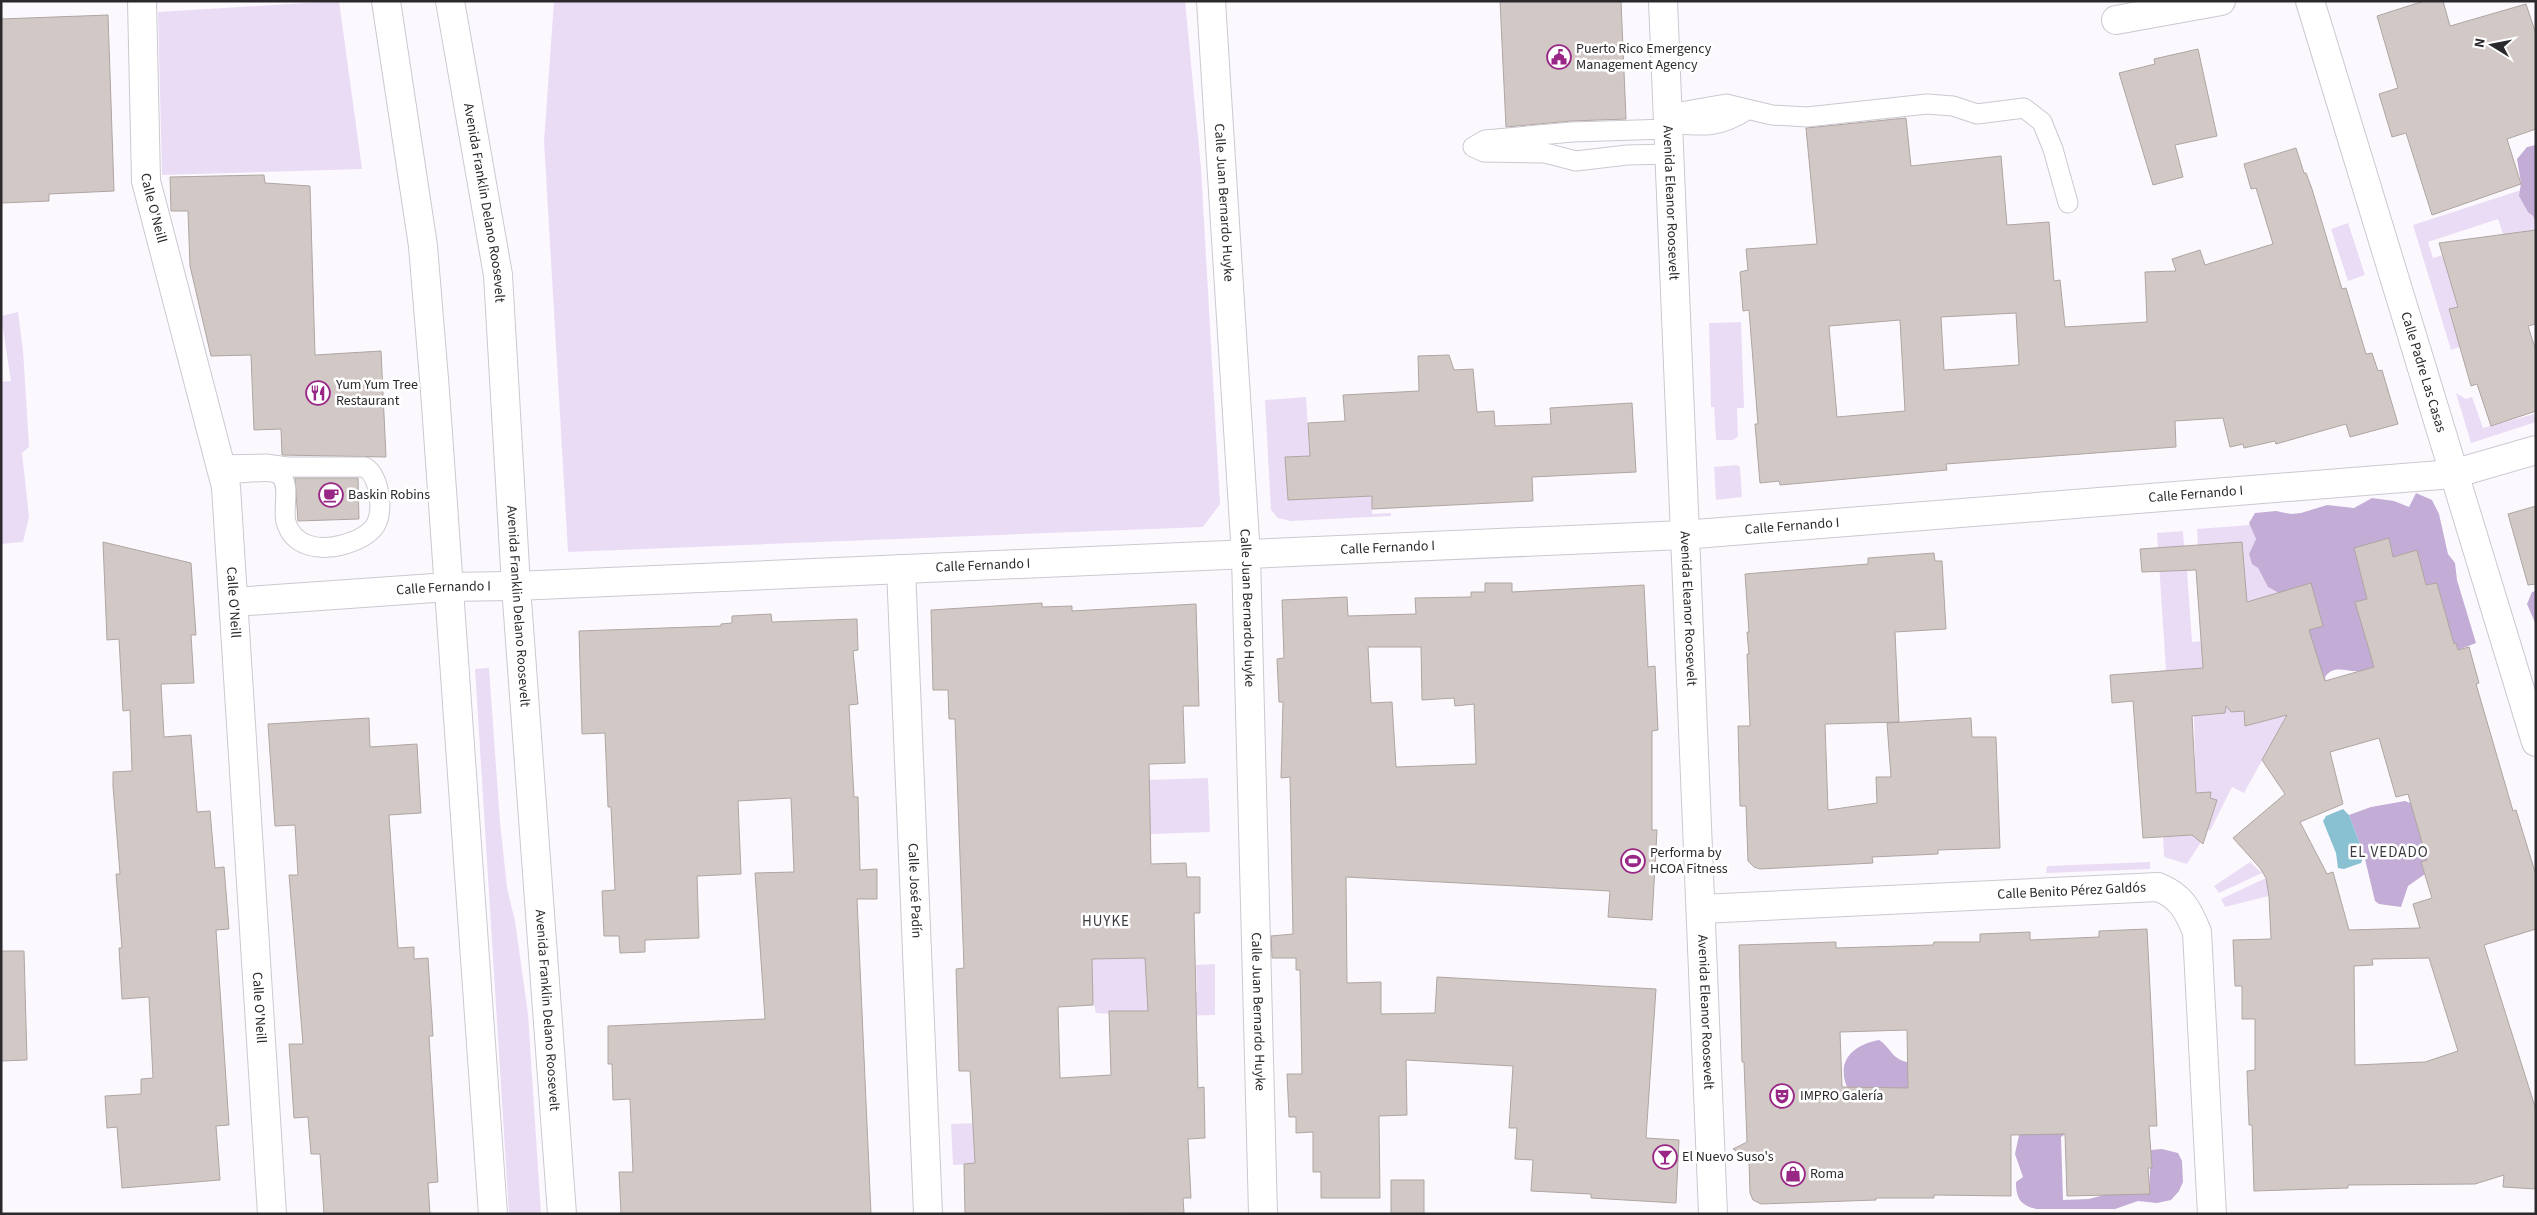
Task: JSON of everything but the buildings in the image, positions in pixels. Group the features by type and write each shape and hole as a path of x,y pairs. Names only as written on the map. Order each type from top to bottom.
{"street":[{"name":"Calle O'Neill","path":"142,1 146,181 226,487 272,1214"},
{"path":"386,1 423,246 435,391 493,1214"},
{"name":"Avenida Franklin Delano Roosevelt","path":"450,1 498,275 516,586 562,1214"},
{"name":"Calle Juan Bernardo Huyke","path":"1211,1 1246,556 1263,1214"},
{"name":"Avenida Eleanor Roosevelt","path":"1664,1 1683,535 1702,909 1713,1214"},
{"path":"2116,20 2221,1"},
{"name":"Calle Padre Las Casas","path":"2310,1 2536,742"},
{"name":"Calle Fernando I","path":"234,602 448,587 516,586 1246,556 1683,535 2453,474 2536,450"},
{"name":"Calle José Padín","path":"901,569 928,1214"},
{"name":"Calle Benito Pérez Galdós","path":"1702,909 2158,887 2171,892 2182,901 2197,932 2212,1214"}],"lane":[{"path":"1669,130 1627,155 1576,161 1545,153 1484,152 1473,147 1485,140 1563,133 1669,130 1704,126 1728,122 1747,110 1772,115 1807,117 1927,104 1953,106 1977,114 2024,108 2042,122 2053,149 2068,203"},
{"path":"266,464 287,467 365,467 372,472 377,480 379,493 378,518 370,531 350,542 330,548 305,545 294,536 286,521 286,488 281,477 276,472 221,470 266,464"}],"shaded area":[{"path":"339,1 362,169 162,175 158,12"},
{"path":"554,1 1185,1 1201,168 1220,504 1203,527 568,552 544,141"},
{"path":"2536,145 2536,224 2533,216 2528,212 2519,196 2521,183 2517,159 2527,147"},
{"path":"2521,190 2519,196 2533,216 2536,224 2536,264 2488,297 2449,310 2460,347 2451,350 2413,225","holes":["2498,219 2509,253 2443,255 2433,258 2428,242"]},
{"path":"2348,223 2365,275 2348,281 2331,229"},
{"path":"18,312 23,350 29,447 22,453 29,517 23,542 1,544 1,382 11,381 1,316"},
{"path":"1741,322 1744,408 1737,408 1738,436 1733,440 1716,440 1714,407 1711,407 1709,323"},
{"path":"2456,393 2466,399 2472,397 2483,428 2534,414 2536,422 2471,443"},
{"path":"1306,397 1310,456 1285,457 1288,500 1372,496 1372,514 1391,513 1391,516 1291,521 1278,518 1271,510 1265,400"},
{"path":"1737,465 1740,467 1742,497 1716,500 1714,467"},
{"path":"2416,493 2432,500 2439,514 2448,554 2455,563 2457,580 2476,643 2458,650 2456,643 2361,671 2333,670 2325,677 2326,682 2279,593 2268,587 2258,568 2252,564 2249,554 2256,539 2249,523 2255,513 2276,511 2291,514 2301,513 2327,505 2354,508 2372,498 2394,501 2409,507"},
{"path":"2250,525 2256,539 2249,554 2252,563 2258,568 2268,587 2279,593 2241,678 2245,726 2287,715 2244,793 2232,787 2210,831 2200,823 2201,816 2212,815 2217,800 2196,793 2194,716 2212,714 2211,696 2162,700 2160,671 2166,670 2157,533 2183,531 2184,546 2178,547 2187,570 2192,642 2236,639 2247,602 2198,545 2197,529"},
{"path":"2536,591 2536,625 2527,604 2532,592"},
{"path":"489,668 500,822 507,888 515,921 528,1014 541,1214 509,1214 475,669"},
{"path":"1208,778 1210,832 1151,834 1150,813 1133,813 1084,782"},
{"path":"2405,801 2413,804 2427,860 2421,862 2425,874 2408,886 2401,907 2379,904 2375,901 2364,855 2349,815 2371,807"},
{"path":"2191,833 2201,842 2187,864 2164,857 2163,837"},
{"path":"2150,862 2150,869 2046,873 2047,866"},
{"path":"2250,862 2262,873 2219,893 2214,886"},
{"path":"2266,878 2269,896 2225,907 2221,899"},
{"path":"1060,927 1109,928 1110,959 1145,958 1148,994 1197,992 1196,965 1215,964 1215,1015 1141,1017 1140,1011 1128,1011 1127,1015 1096,1013 1093,1001 1072,1002"},
{"path":"1879,1040 1896,1057 1911,1063 1952,1061 1953,1093 1848,1089 1844,1070 1849,1056 1861,1046"},
{"path":"976,1123 1070,1159 953,1165 951,1124"},
{"path":"2062,1128 2064,1135 2061,1137 2063,1200 2089,1199 2115,1192 2149,1194 2151,1150 2162,1149 2178,1153 2182,1161 2183,1182 2179,1191 2171,1200 2157,1203 2138,1201 2115,1209 2036,1209 2026,1205 2018,1197 2016,1188 2016,1182 2023,1177 2015,1154 2019,1135"}],"water":[{"path":"2343,809 2349,815 2364,855 2361,863 2344,869 2338,868 2336,853 2323,821 2326,816"}],"place":[{"name":"Puerto Rico Emergency Management Agency","path":"1559,57"},
{"name":"Yum Yum Tree Restaurant","path":"318,393"},
{"name":"Baskin Robins","path":"331,495"},
{"name":"Performa by HCOA Fitness","path":"1633,861"},
{"name":"IMPRO Galería","path":"1782,1096"},
{"name":"El Nuevo Suso's","path":"1665,1157"},
{"name":"Roma","path":"1793,1174"}],"district":[{"name":"EL VEDADO","path":"2389,852"},
{"name":"HUYKE","path":"1106,921"}]}
